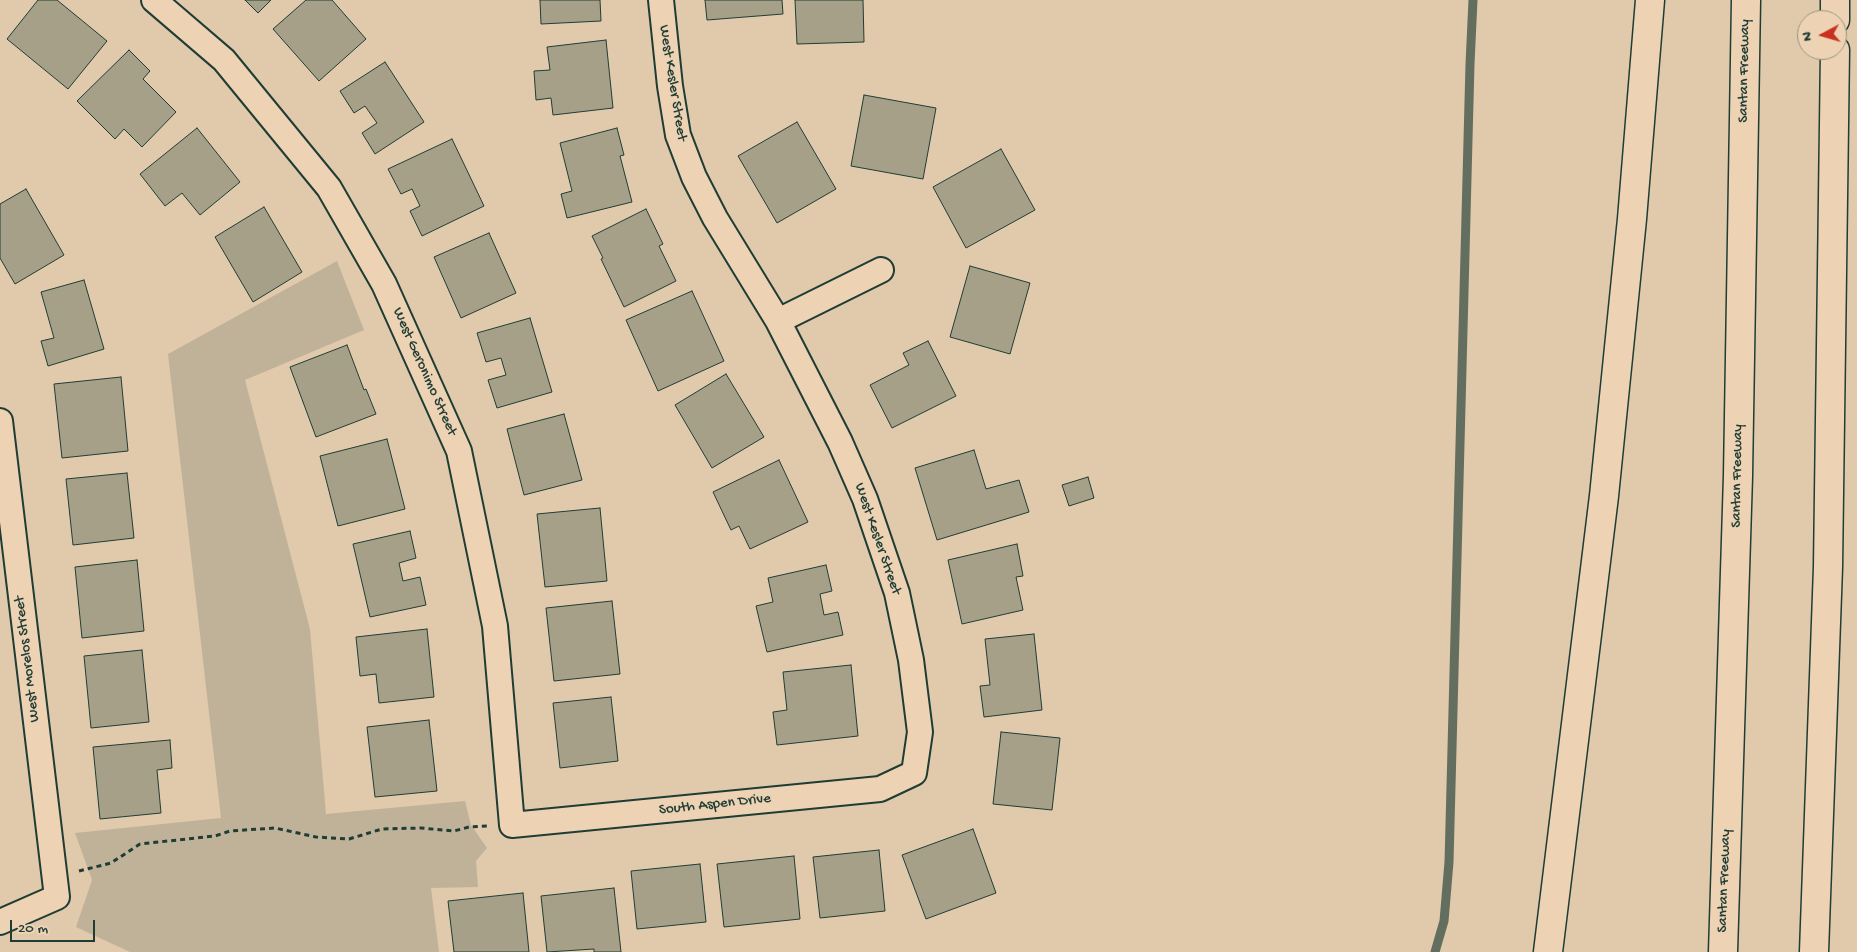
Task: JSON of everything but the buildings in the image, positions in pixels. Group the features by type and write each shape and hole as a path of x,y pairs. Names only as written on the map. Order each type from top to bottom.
{"highway":[{"path":"1548,952 1604,496 1631,228 1650,0"},
{"name":"Santan Freeway","path":"1722,952 1738,476 1746,0"},
{"path":"1814,952 1828,567 1835,60"}],"street":[{"name":"West Geronimo Street","path":"154,0 224,60 329,188 384,284 460,451 495,626 512,825"},
{"name":"West Kesler Street","path":"661,0 670,86 678,135 694,177 715,218 778,321 840,442 865,498 897,593 911,660 920,732 914,773"},
{"path":"778,321 881,270"},
{"name":"West Morelos Street","path":"0,421 56,888"},
{"name":"South Aspen Drive","path":"512,825 880,789 914,773"},
{"path":"0,922 56,888"}],"path":[{"path":"56,888 111,863 140,844 215,836 230,831 275,828 316,837 349,839 382,828 421,828 454,831 468,827 512,825"}],"shaded area":[{"path":"337,261 364,330 245,380 310,629 326,814 465,801 471,825 487,848 476,861 478,887 431,888 439,952 130,952 76,927 92,880 75,833 221,818 168,354"}],"waterway":[{"path":"1435,952 1444,921 1449,862 1473,0"}]}
